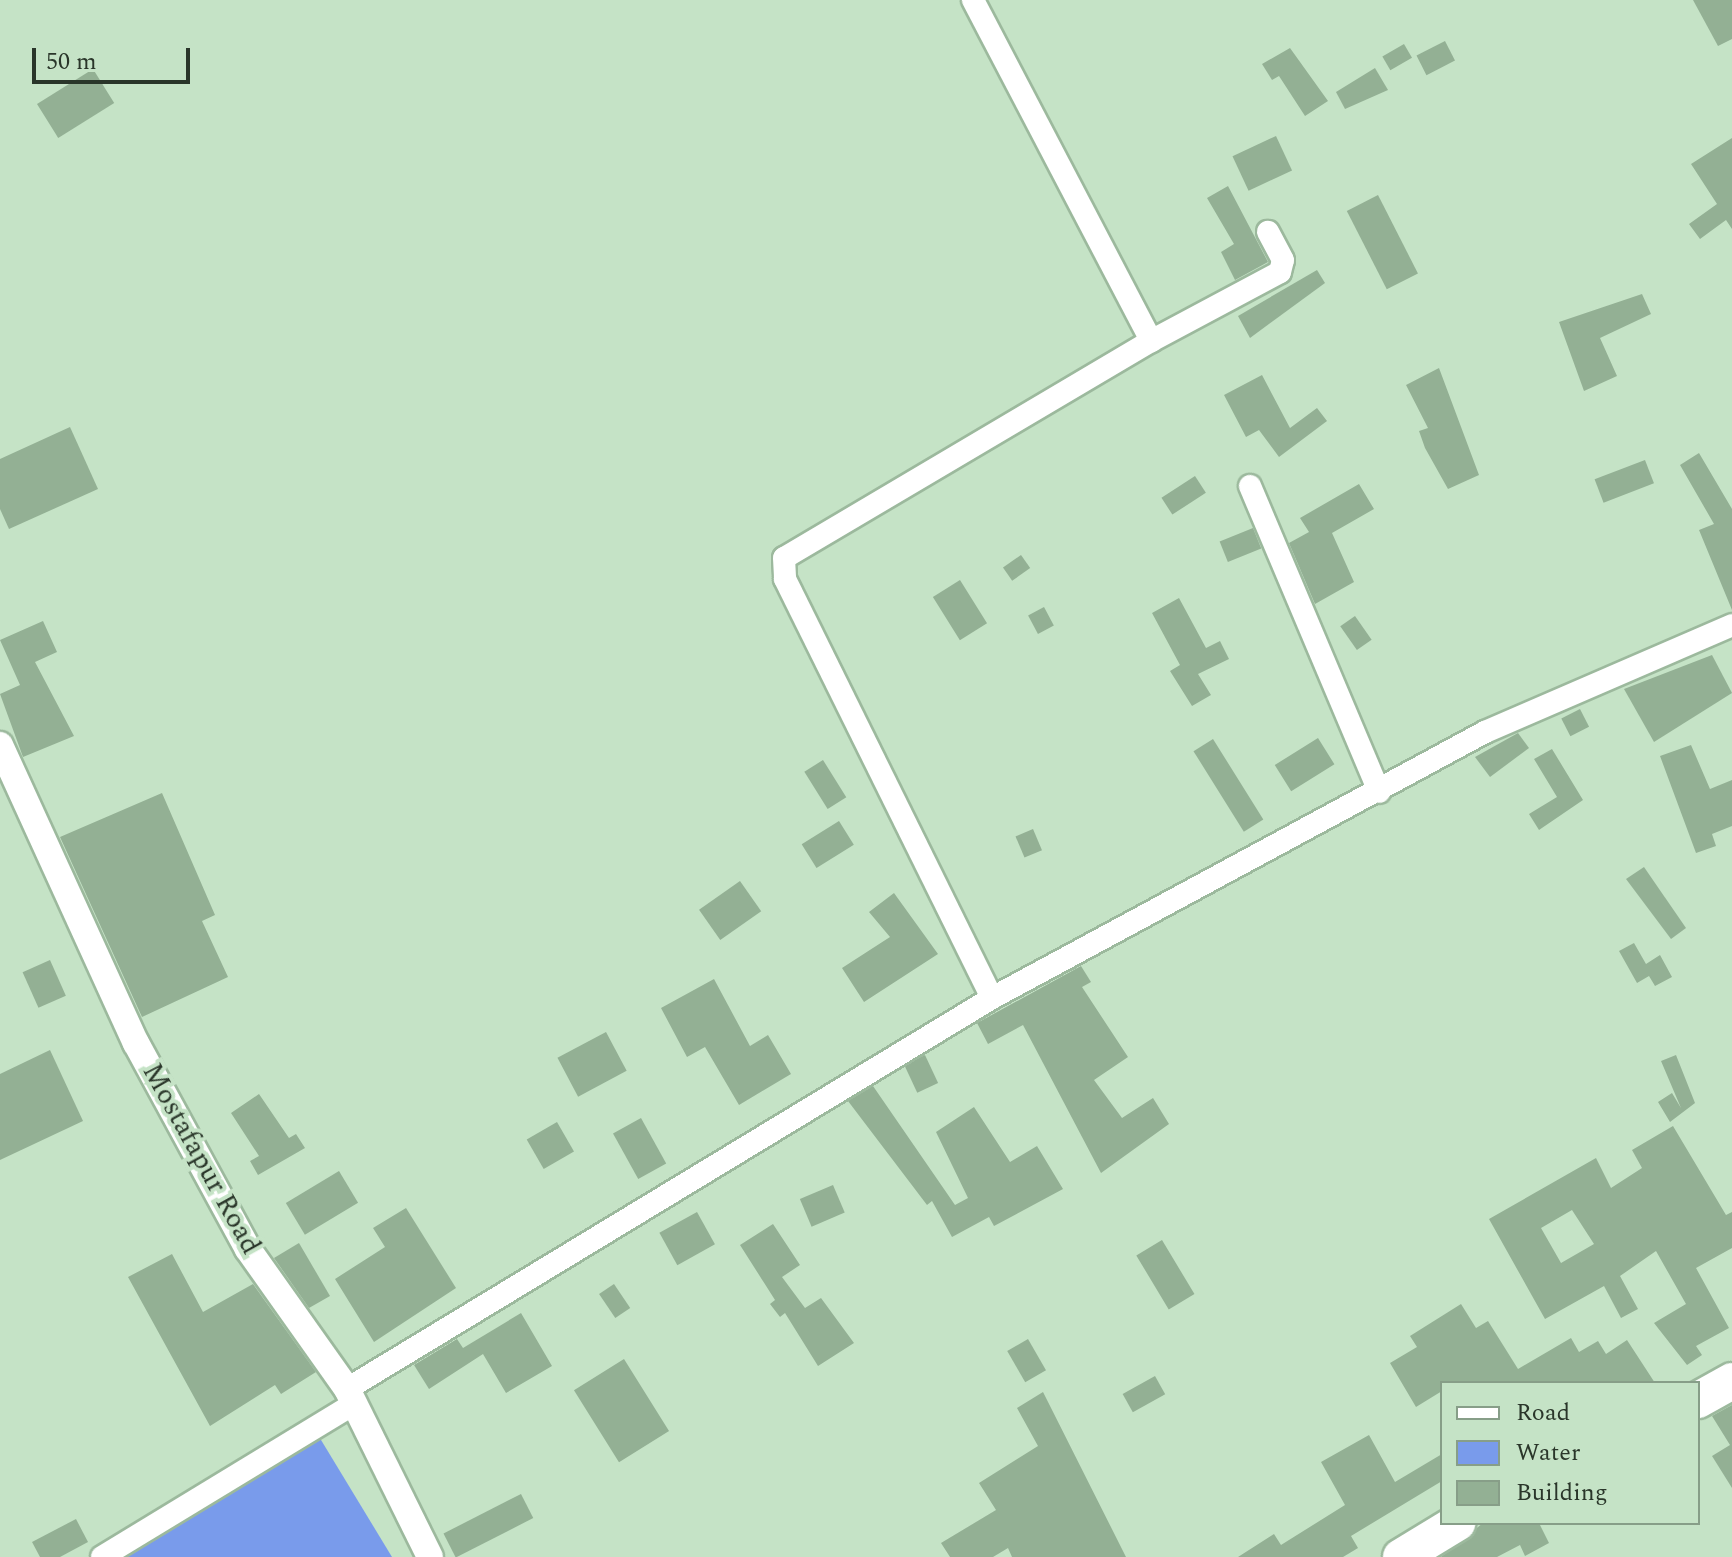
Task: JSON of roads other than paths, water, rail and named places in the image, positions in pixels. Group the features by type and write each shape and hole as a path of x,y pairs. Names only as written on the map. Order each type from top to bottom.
{"highway":[{"path":"1700,1399 1732,1381"},
{"path":"1401,1557 1454,1525"}],"street":[{"path":"973,0 1151,341"},
{"path":"992,998 785,579 784,558 1151,341 1280,272 1283,260 1268,232"},
{"path":"1250,486 1379,792"},
{"path":"102,1557 351,1396 992,998 1379,792 1485,732 1732,625"},
{"name":"Mostafapur Road","path":"0,745 144,1057 248,1249 351,1396 430,1557"}],"water":[{"path":"318,1435 392,1557 119,1557"}]}
